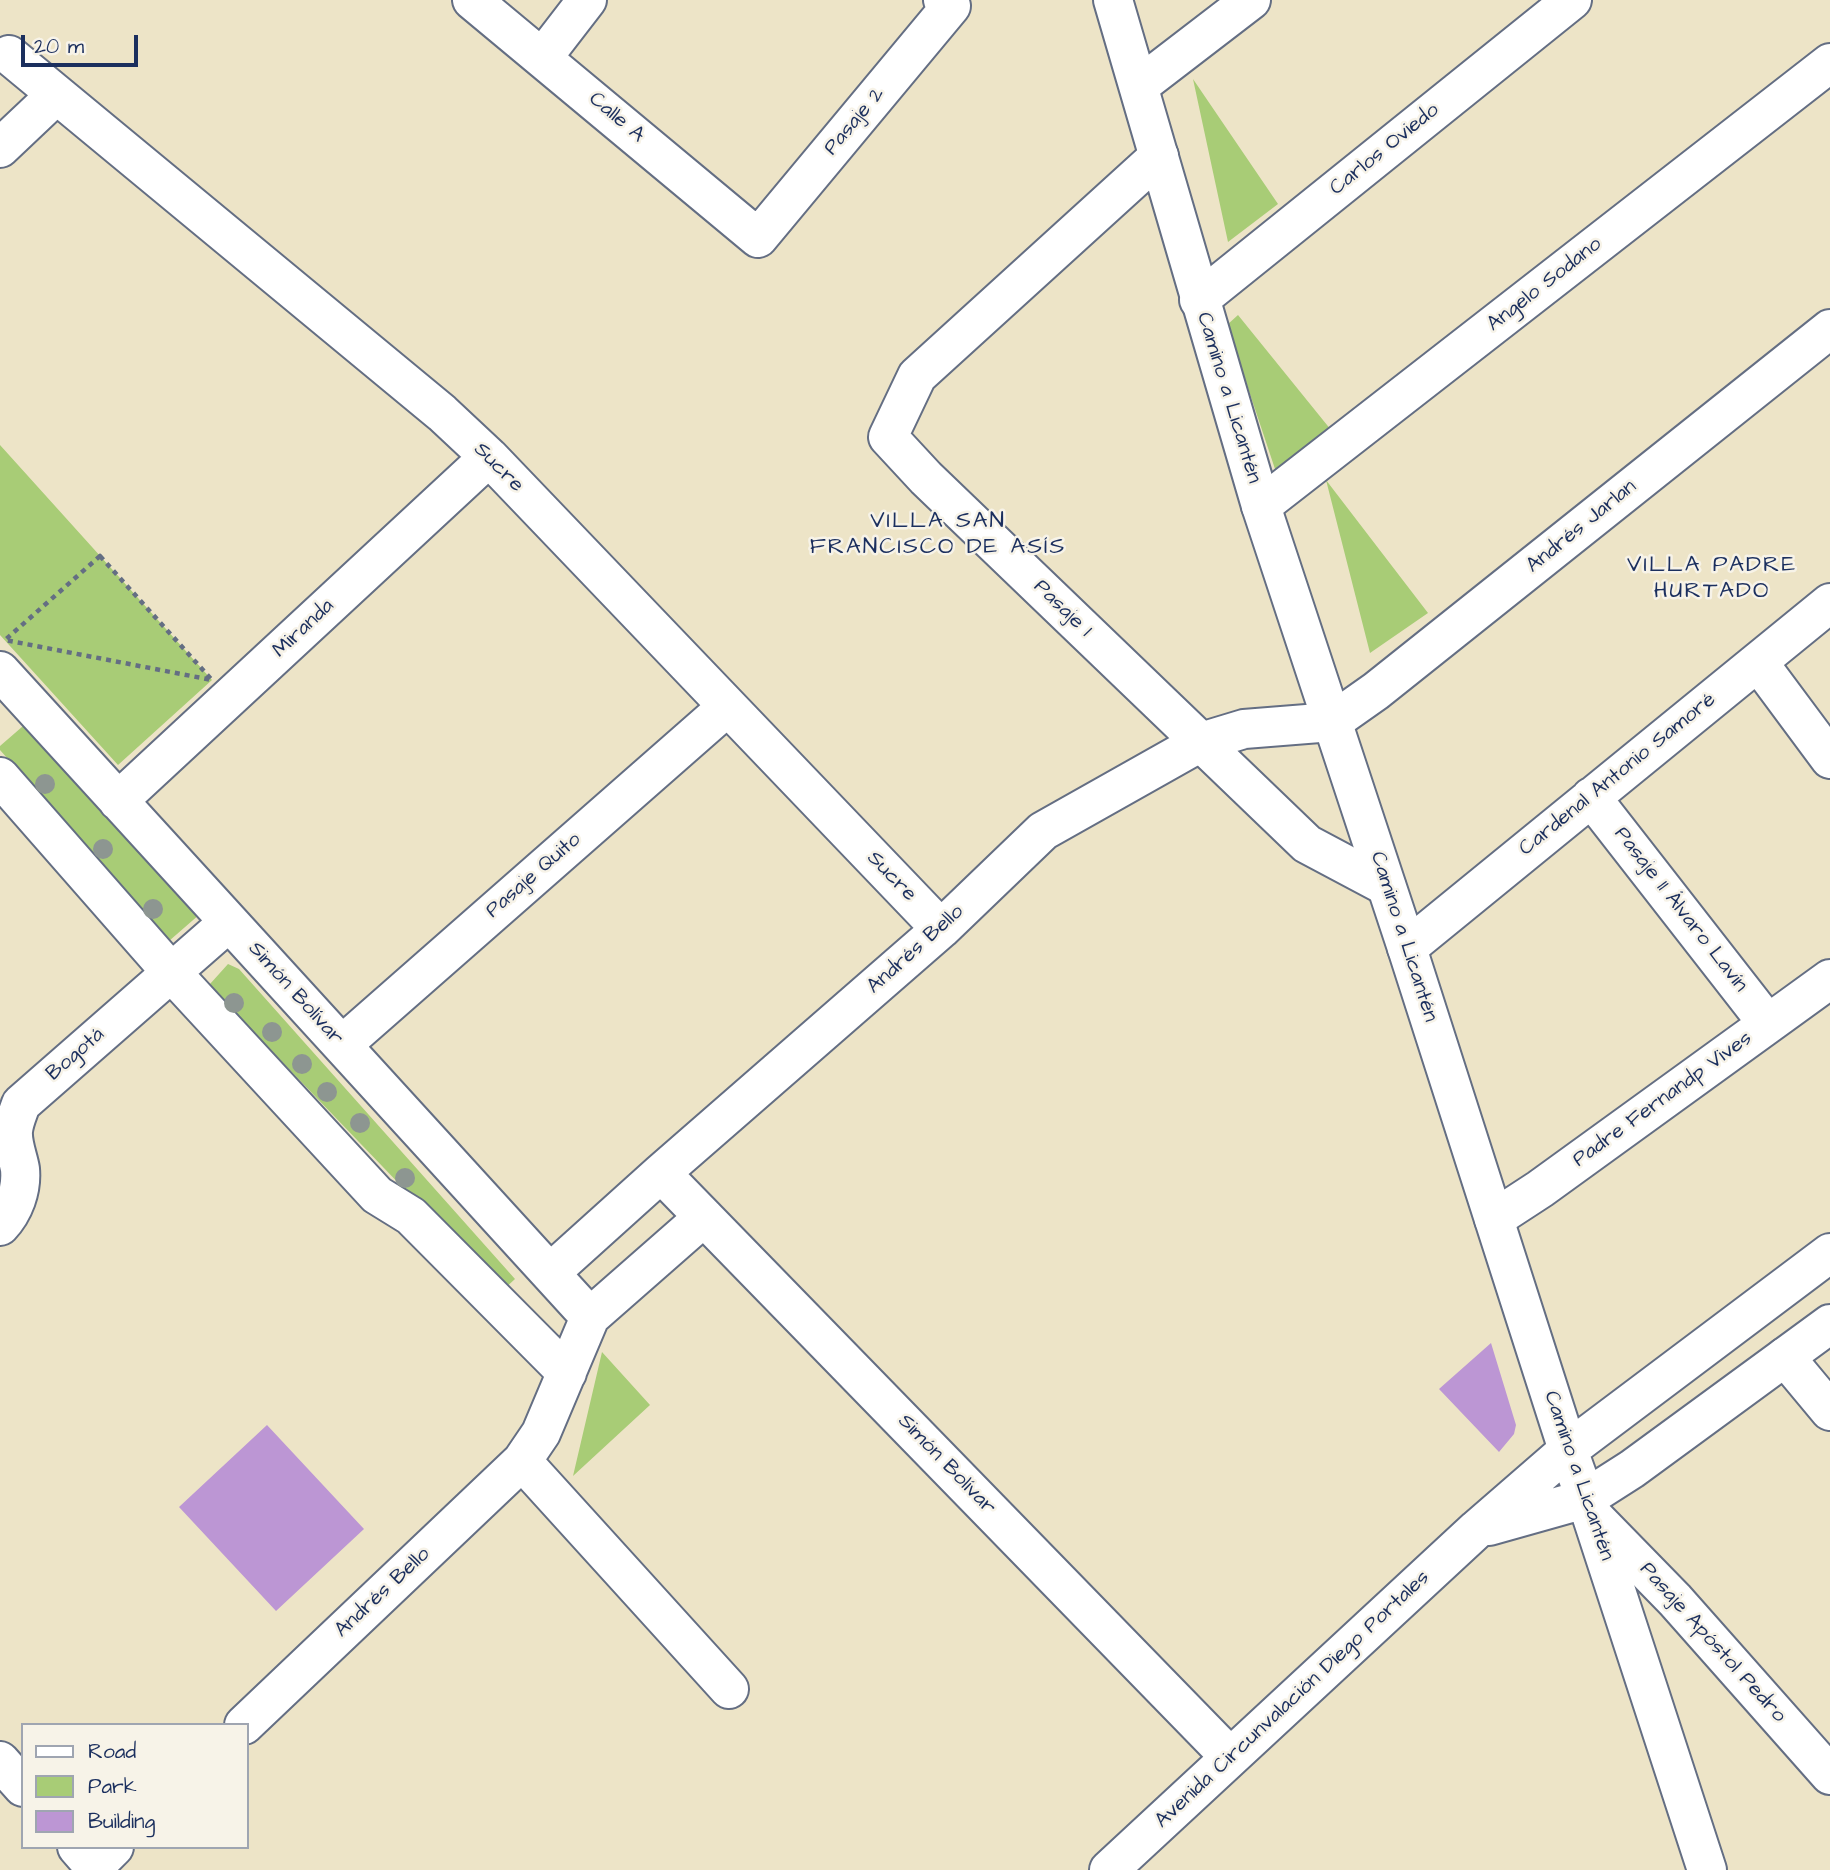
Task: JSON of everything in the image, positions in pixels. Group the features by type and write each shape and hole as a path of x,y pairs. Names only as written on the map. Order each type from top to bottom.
{"street":[{"name":"Calle A","path":"472,0 758,239"},
{"path":"543,57 587,0"},
{"name":"Camino a Licantén","path":"1112,0 1261,506 1707,1870"},
{"path":"1139,86 1251,0"},
{"name":"Carlos Oviedo","path":"1199,300 1572,0"},
{"name":"Pasaje 2","path":"758,239 947,3"},
{"name":"Sucre","path":"9,55 442,413 489,457 942,929"},
{"name":"Angelo Sodano","path":"1261,506 1830,63"},
{"path":"0,148 56,95"},
{"name":"Pasaje 1","path":"1159,156 917,376 888,437 926,478 1307,844 1386,886"},
{"name":"Andrés Jarlan","path":"1332,722 1376,691 1830,329"},
{"name":"Miranda","path":"118,801 489,457"},
{"name":"Cardenal Antonio Samoré","path":"1407,948 1830,603"},
{"path":"1758,662 1830,759"},
{"name":"Simón Bolívar","path":"4,683 118,801 590,1317"},
{"name":"Pasaje Quito","path":"342,1045 727,707"},
{"name":"Andrés Bello","path":"551,1273 661,1173 942,929 1043,831 1201,743 1244,729 1332,722"},
{"path":"0,777 171,972 377,1195 411,1216 567,1373"},
{"name":"Pasaje 11 Álvaro Lavín","path":"1591,797 1768,1024"},
{"name":"Bogotá","path":"0,1226 15,1204 19,1188 20,1172 13,1133 21,1104 229,922"},
{"name":"Padre Fernandp Vives","path":"1494,1219 1540,1189 1830,979"},
{"name":"Simón Bolívar","path":"661,1173 1230,1758"},
{"name":"Andrés Bello","path":"246,1723 522,1461 541,1433 590,1317 704,1217"},
{"name":"Avenida Circunvalación Diego Portales","path":"1109,1870 1477,1530 1568,1450 1830,1253"},
{"name":"Avenida Circunvalación Diego Portales","path":"1477,1530 1588,1506 1632,1469 1830,1324"},
{"path":"1785,1357 1830,1410"},
{"path":"522,1461 729,1689"},
{"name":"Pasaje Apóstol Pedro","path":"1588,1506 1830,1776"},
{"path":"0,1761 21,1785"}],"path":[{"path":"100,556 212,680 18,643 5,640 100,556"}],"green space":[{"path":"1193,79 1278,204 1228,242"},
{"path":"1238,315 1344,446 1285,499 1227,325"},
{"path":"0,445 212,680 118,765 0,635"},
{"path":"1326,480 1428,613 1370,653"},
{"path":"30,720 200,914 169,941 0,750 0,746"},
{"path":"228,964 239,969 515,1279 502,1291 215,992 210,984"},
{"path":"602,1352 650,1405 573,1476"}],"building":[{"path":"1491,1343 1516,1425 1514,1434 1499,1452 1439,1389"},
{"path":"267,1425 364,1529 276,1611 179,1507"}],"district":[{"name":"VILLA SAN FRANCISCO DE ASÍS","path":"938,535"},
{"name":"VILLA PADRE HURTADO","path":"1712,579"}]}
